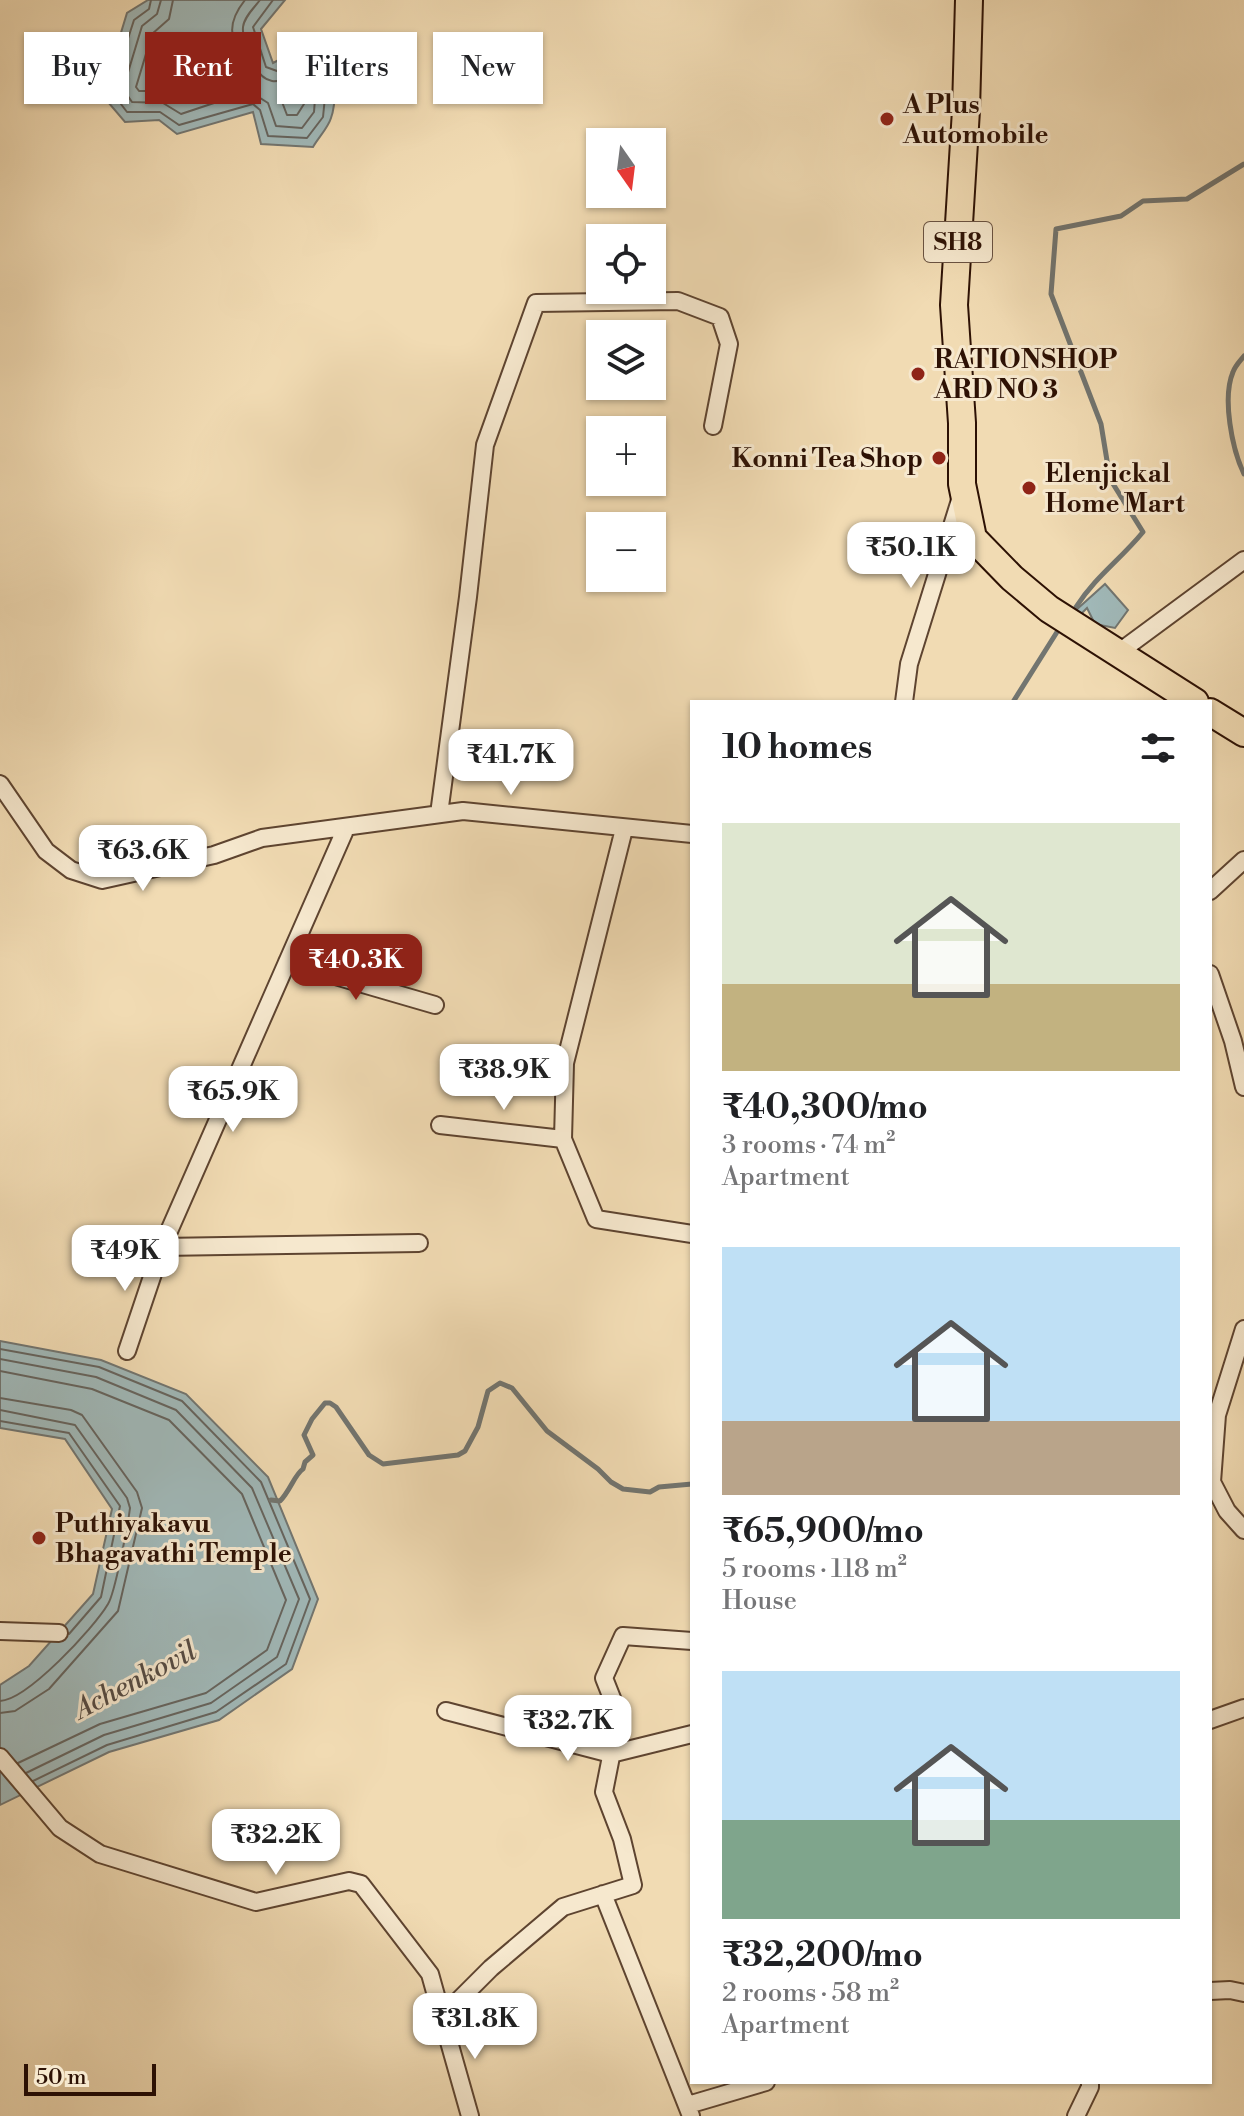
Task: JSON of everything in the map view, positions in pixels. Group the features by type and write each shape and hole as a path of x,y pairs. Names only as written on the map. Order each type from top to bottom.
{"main road":[{"name":"SH8","path":"969,0 966,110 954,305 962,423 962,484 973,538 1012,578 1049,609 1192,700"},
{"path":"1212,713 1244,733"}],"street":[{"path":"439,814 485,445 536,303 678,301 720,317 729,344 713,426"},
{"path":"904,700 909,664 960,502 962,484"},
{"path":"1118,653 1244,560"},
{"path":"0,784 46,851 71,870 102,880 214,855 262,838 463,811 690,834"},
{"path":"127,1351 162,1247 346,828"},
{"path":"624,829 565,1063 563,1139 596,1219 690,1234"},
{"path":"1212,889 1244,860"},
{"path":"287,962 435,1005"},
{"path":"1212,980 1233,1041 1244,1087"},
{"path":"440,1125 563,1139"},
{"path":"162,1247 419,1243"},
{"path":"1244,1329 1217,1415 1212,1482 1227,1511 1244,1530"},
{"path":"0,1631 59,1633"},
{"path":"442,2017 491,1968 563,1907 633,1885 622,1839 604,1792 619,1716 604,1678 623,1636 690,1641"},
{"path":"1212,1719 1244,1708"},
{"path":"446,1711 611,1754 690,1734"},
{"path":"0,1757 60,1828 100,1854 256,1902 349,1881 361,1884 430,1974 470,2116"},
{"path":"603,1894 690,2111 761,2084"},
{"path":"1212,1991 1244,1993"},
{"path":"1076,2116 1090,2084"}],"water":[{"path":"148,0 285,0 261,29 273,63 277,61 277,104 334,104 328,125 313,147 261,144 253,112 177,134 159,120 125,122 110,104 129,104 129,32 121,32 127,13"},
{"path":"1105,584 1128,610 1115,628 1095,624 1087,608 1078,617 1075,611"},
{"name":"Achenkovil","path":"0,1341 101,1360 186,1394 268,1477 318,1599 292,1669 219,1720 109,1752 0,1805 0,1685 29,1666 93,1594 112,1509 65,1439 0,1428"}],"waterway":[{"path":"1076,607 1143,532 1110,479 1101,424 1051,294 1056,229 1121,216 1143,201 1187,199 1244,164"},
{"path":"1244,356 1233,372 1228,395 1232,438 1244,474"},
{"path":"1014,700 1057,632"},
{"path":"271,1500 280,1501 305,1462 313,1455 304,1435 325,1403 336,1407 369,1455 383,1464 458,1455 465,1451 478,1427 488,1391 500,1383 512,1388 547,1431 623,1489 650,1492 659,1487 690,1484"}],"place":[{"name":"A Plus Automobile","path":"887,119"},
{"name":"RATIONSHOP ARD NO 3","path":"918,374"},
{"name":"Konni Tea Shop","path":"939,458"},
{"name":"Elenjickal Home Mart","path":"1029,488"},
{"name":"Puthiyakavu Bhagavathi Temple","path":"39,1538"}]}
